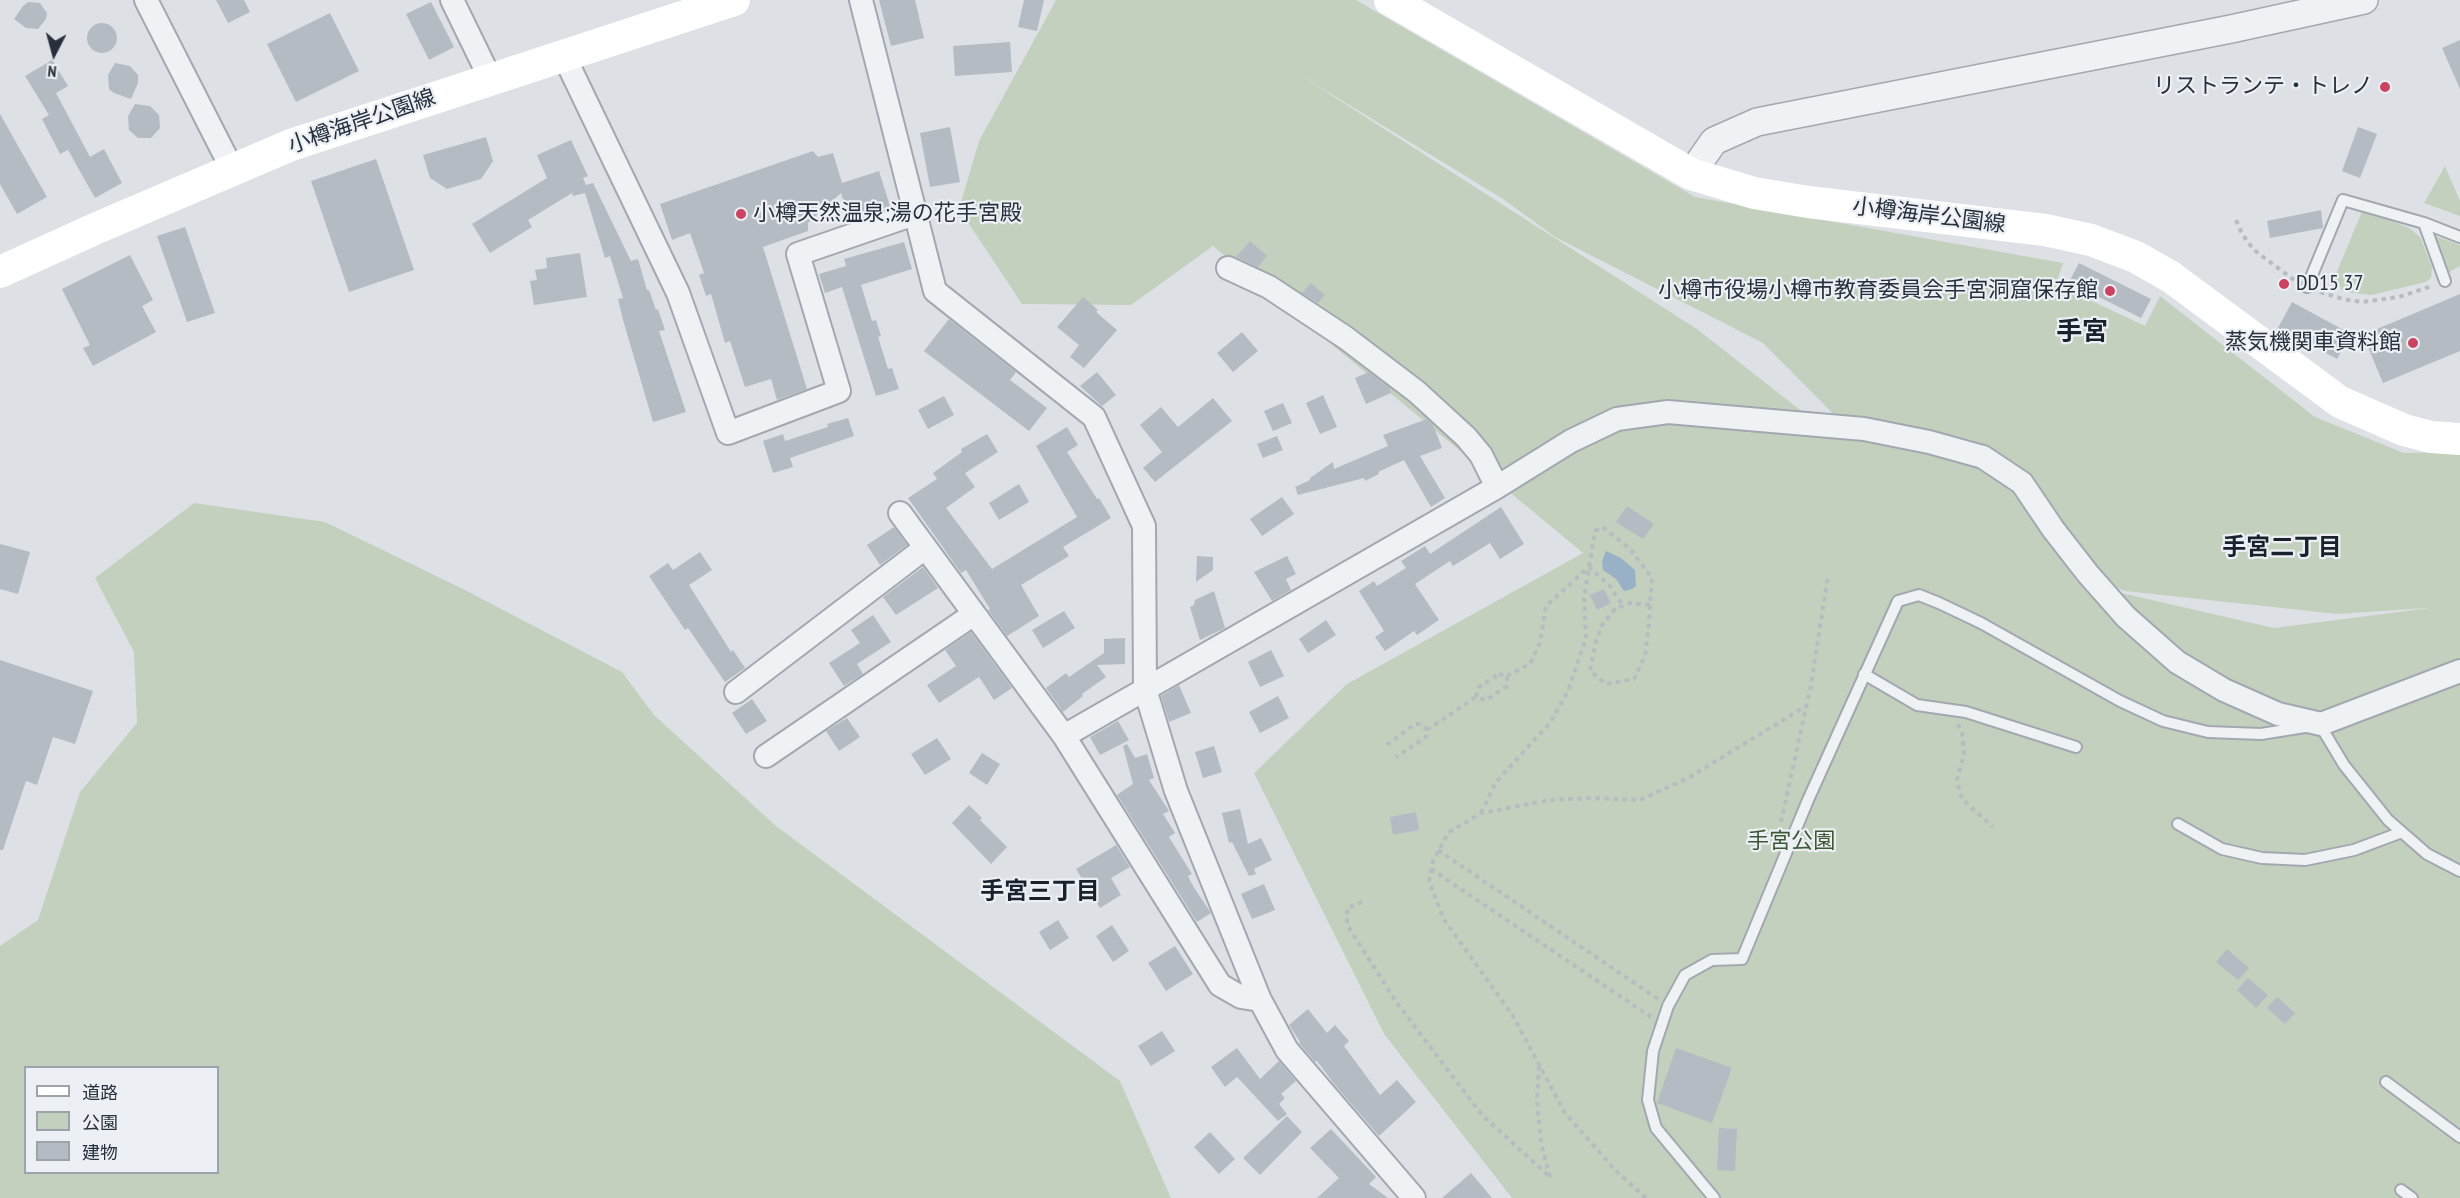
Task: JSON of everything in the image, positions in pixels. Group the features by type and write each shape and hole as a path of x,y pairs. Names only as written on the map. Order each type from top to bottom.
{"main road":[{"name":"小樽海岸公園線","path":"0,272 291,145 734,0"},
{"name":"小樽海岸公園線","path":"1390,0 1691,174 1754,193 1808,202 2045,230 2091,240 2136,257 2171,277 2340,402 2404,430 2431,437 2460,439"}],"street":[{"path":"146,0 232,169"},
{"path":"452,0 490,78"},
{"path":"861,0 935,291 1094,417 1122,473 1144,526 1145,689 1176,791 1260,1000 1287,1050 1414,1198"},
{"path":"1691,174 1714,141 1757,122 2231,29 2364,0"},
{"path":"564,56 678,293 728,433 839,392 798,254 916,213"},
{"path":"1228,268 1269,287 1346,338 1417,392 1466,437 1481,455 1497,487"},
{"path":"1064,736 1497,487 1570,441 1617,419 1668,412 1864,429 1929,442 1983,457 2022,483 2053,529 2088,574 2126,617 2177,662 2224,690 2278,714 2321,724 2460,671"},
{"path":"900,513 1064,736 1220,985 1241,998 1260,1000"},
{"path":"736,692 926,548"},
{"path":"766,756 974,614"}],"lane":[{"path":"2307,287 2343,200 2424,223 2460,237"},
{"path":"2424,223 2445,281"},
{"path":"1714,1198 1656,1128 1648,1100 1653,1051 1668,1006 1685,975 1712,960 1742,959 1782,862 1898,601 1919,595 1981,623 2120,701 2163,721 2208,732 2261,734 2321,724 2344,765 2388,820 2427,854 2460,871"},
{"path":"1864,674 1917,705 1966,712 2076,747"},
{"path":"2178,824 2222,849 2262,858 2305,860 2354,850 2402,832"},
{"path":"2386,1082 2460,1137"},
{"path":"2401,1190 2412,1198"}],"path":[{"path":"2236,220 2242,234 2254,250 2286,276 2307,287 2343,299 2362,302 2399,297 2445,281"},
{"path":"1481,813 1496,782 1550,723 1568,691 1586,638 1584,598 1595,531 1603,527 1630,549 1652,578 1650,605 1645,656 1634,679 1606,684 1590,671 1602,625 1615,609 1630,603 1650,605"},
{"path":"1589,567 1610,586 1623,606"},
{"path":"1396,757 1426,737 1427,730 1476,697 1479,687 1499,674 1507,676 1530,664 1540,643 1546,606 1589,567"},
{"path":"1782,862 1778,838 1806,706 1828,576"},
{"path":"1586,638 1596,641"},
{"path":"1476,697 1486,700 1507,686 1507,676"},
{"path":"1646,1198 1616,1171 1565,1113 1513,1016 1443,918 1429,882 1431,869 1448,833 1481,813 1550,800 1591,798 1640,800 1690,777 1806,706"},
{"path":"1953,710 1962,733 1964,754 1957,780 1962,800 1993,827"},
{"path":"1387,745 1415,724 1420,724 1427,730"},
{"path":"1438,850 1668,1006"},
{"path":"1431,869 1662,1024"},
{"path":"1362,902 1347,908 1347,925 1397,1004 1482,1114 1551,1178 1540,1143 1536,1101 1539,1066"}],"green space":[{"name":"手宮公園","path":"1056,0 1356,0 1695,197 2063,263 2056,284 2145,326 2160,296 2315,417 2404,453 2460,452 2460,1198 1512,1198 1384,1034 1254,773 1347,684 1583,553 1213,246 1131,305 1022,304 959,209 979,141","holes":["1300,75 1503,199 1555,237 1763,343 1855,436 1823,428 1697,329","2067,568 2125,591 2337,614 2429,608 2274,628 2078,583"]},
{"path":"2445,166 2460,201 2460,216 2424,203"},
{"path":"2363,209 2409,228 2420,237 2432,267 2431,278 2426,282 2372,295 2342,290 2335,280 2336,274"},
{"path":"2435,236 2460,245 2460,266 2449,272"},
{"path":"194,503 325,522 461,588 622,672 654,715 776,826 1120,1081 1171,1198 0,1198 0,946 38,920 80,792 137,723 134,652 95,578"}],"water":[{"path":"1606,551 1621,558 1635,570 1636,586 1624,591 1616,579 1603,570 1602,561"}],"building":[{"path":"216,0 244,0 250,12 228,23"},
{"path":"879,0 915,0 924,38 891,46"},
{"path":"1024,0 1044,0 1037,31 1018,27"},
{"path":"28,2 40,3 47,13 46,19 38,29 26,28 14,19"},
{"path":"431,2 454,47 429,60 406,14"},
{"path":"330,13 359,71 296,102 267,44"},
{"path":"102,23 108,24 116,32 116,44 108,52 102,53 96,52 88,44 87,38 88,32 96,24"},
{"path":"2460,40 2460,89 2442,48"},
{"path":"1010,42 1012,72 955,76 953,46"},
{"path":"52,60 68,86 56,93 90,157 104,149 122,183 95,198 68,150 60,154 42,119 49,115 25,76"},
{"path":"115,63 130,66 138,75 138,83 131,99 109,89 108,75"},
{"path":"135,104 150,106 159,115 160,128 151,138 138,138 129,130 128,116"},
{"path":"0,114 47,197 17,214 0,184"},
{"path":"950,127 960,182 930,187 920,133"},
{"path":"2358,127 2377,134 2360,178 2342,171"},
{"path":"486,137 493,161 481,179 447,189 430,178 423,155"},
{"path":"571,140 588,176 583,178 586,185 593,183 631,261 638,259 647,290 649,290 656,310 658,309 665,330 659,331 686,412 653,422 623,320 618,299 623,298 610,256 605,258 585,193 573,196 572,193 528,220 532,227 490,253 472,224 547,178 537,155"},
{"path":"813,151 818,157 833,153 842,183 879,171 890,206 849,218 841,193 808,223 808,231 763,247 807,389 777,400 771,379 745,387 730,341 725,343 711,294 706,296 699,275 704,273 690,233 672,240 660,204"},
{"path":"376,159 414,270 349,292 311,181"},
{"path":"2321,210 2323,228 2270,238 2267,221"},
{"path":"185,227 215,313 187,322 157,236"},
{"path":"1250,241 1267,256 1258,267 1236,257"},
{"path":"904,242 912,269 861,285 872,321 876,320 881,336 878,337 888,369 892,368 899,389 876,396 842,287 825,293 819,274 846,266 844,259"},
{"path":"580,253 587,297 534,305 530,281 537,280 535,270 547,268 546,258"},
{"path":"130,255 153,300 142,306 156,332 93,366 83,348 90,345 62,289"},
{"name":"小樽市役場小樽市教育委員会手宮洞窟保存館","path":"2079,263 2151,299 2141,318 2069,282"},
{"path":"1311,283 1325,295 1318,303 1302,293"},
{"name":"蒸気機関車資料館","path":"2460,294 2460,351 2383,383 2363,335"},
{"path":"1083,297 1117,330 1084,368 1070,357 1079,345 1057,327"},
{"path":"2292,302 2351,334 2337,359 2278,328"},
{"path":"949,319 1016,372 1010,380 1047,408 1029,431 924,351"},
{"path":"1242,332 1258,351 1233,372 1217,353"},
{"path":"1097,372 1116,395 1102,406 1080,386"},
{"path":"1369,372 1389,387 1391,393 1366,404 1355,378"},
{"path":"1323,395 1337,427 1320,434 1306,403"},
{"path":"944,396 954,415 928,429 918,410"},
{"path":"1213,398 1232,421 1155,482 1143,468 1162,452 1140,425 1161,407 1178,427"},
{"path":"1283,403 1292,423 1273,431 1264,411"},
{"path":"848,418 854,436 790,458 793,467 773,473 763,441 783,434 785,441"},
{"path":"1427,419 1433,425 1442,448 1420,456 1445,498 1431,507 1404,460 1365,481 1364,478 1298,495 1295,487 1310,480 1333,462 1334,469 1388,446 1383,435"},
{"path":"1067,427 1078,445 1067,452 1111,518 1063,547 1069,556 1021,585 1039,616 1007,636 988,610 990,609 966,570 961,573 908,498 937,479 933,473 962,452 961,449 987,434 998,452 965,473 975,487 946,508 992,569 1077,517 1036,446"},
{"path":"1277,436 1283,450 1263,458 1257,444"},
{"path":"1019,484 1029,502 999,520 989,503"},
{"path":"1282,497 1294,514 1262,536 1250,519"},
{"path":"1627,506 1654,524 1643,539 1616,522"},
{"path":"1501,507 1524,544 1500,559 1490,543 1453,566 1450,561 1415,584 1439,620 1417,635 1414,631 1385,651 1375,637 1384,631 1359,591 1374,581 1377,586 1406,568 1401,561 1425,546 1430,554"},
{"path":"894,527 907,545 880,565 867,545"},
{"path":"0,544 30,552 18,594 0,589"},
{"path":"700,552 712,570 689,585 731,652 733,650 745,668 725,682 688,628 685,630 649,576 668,563 673,570"},
{"path":"1197,556 1213,557 1213,570 1196,582"},
{"path":"1287,556 1296,574 1286,579 1291,590 1272,601 1254,572"},
{"path":"923,567 938,588 896,615 883,597"},
{"path":"1604,589 1611,603 1597,610 1590,595"},
{"path":"1214,591 1225,628 1200,640 1190,607 1194,605 1195,600"},
{"path":"1064,611 1075,628 1043,648 1032,630"},
{"path":"873,615 891,642 857,664 863,674 844,686 829,663 860,643 851,630"},
{"path":"1326,620 1336,635 1308,653 1299,639"},
{"path":"971,632 1012,688 994,700 979,677 939,703 927,685 956,666 945,650"},
{"path":"1125,638 1125,664 1097,665 1106,677 1082,694 1083,696 1063,712 1046,688 1066,673 1069,677 1104,653 1104,639"},
{"path":"1271,650 1284,676 1260,687 1248,662"},
{"path":"0,660 93,691 75,744 53,737 37,785 26,781 3,850 0,850"},
{"path":"1179,685 1191,713 1169,722 1161,696"},
{"path":"1278,696 1289,718 1260,733 1249,712"},
{"path":"752,699 767,721 746,734 732,713"},
{"path":"847,718 860,737 839,751 826,731"},
{"path":"1118,721 1129,740 1100,755 1090,737"},
{"path":"937,738 951,759 925,775 911,754"},
{"path":"1127,744 1135,758 1147,754 1154,778 1149,780 1169,811 1163,814 1175,833 1169,837 1192,874 1188,876 1193,886 1211,913 1197,922 1117,795 1133,784 1123,746"},
{"path":"1214,746 1222,772 1203,778 1195,752"},
{"path":"982,753 1000,764 987,785 969,773"},
{"path":"969,805 982,818 980,820 1007,847 991,864 952,823"},
{"path":"1240,809 1248,844 1261,838 1272,860 1254,869 1256,874 1249,876 1232,842 1229,843 1222,813"},
{"path":"1416,812 1419,830 1393,835 1390,817"},
{"path":"1116,845 1130,867 1111,878 1121,895 1100,908 1076,869"},
{"path":"1264,884 1275,910 1252,919 1241,894"},
{"path":"1058,920 1069,938 1050,950 1039,932"},
{"path":"1112,925 1129,951 1113,962 1096,936"},
{"path":"1175,946 1193,974 1166,991 1148,963"},
{"path":"2227,949 2249,968 2238,980 2216,962"},
{"path":"2248,978 2268,995 2256,1008 2237,990"},
{"path":"2277,997 2295,1013 2285,1024 2267,1008"},
{"path":"1308,1009 1327,1033 1335,1025 1349,1041 1344,1046 1380,1095 1397,1080 1416,1102 1379,1136 1317,1061 1315,1062 1299,1043 1289,1025"},
{"path":"1162,1031 1175,1051 1151,1066 1138,1046"},
{"path":"1237,1048 1260,1079 1279,1061 1296,1081 1281,1094 1285,1098 1279,1104 1287,1114 1278,1121 1237,1077 1225,1087 1211,1067"},
{"path":"1676,1048 1732,1068 1712,1123 1657,1103"},
{"path":"1287,1116 1302,1132 1260,1175 1243,1158"},
{"path":"1719,1128 1737,1129 1735,1171 1717,1170"},
{"path":"1331,1129 1376,1177 1369,1184 1388,1198 1317,1198 1339,1178 1310,1148"},
{"path":"1210,1132 1235,1159 1219,1174 1194,1147"},
{"path":"1471,1173 1492,1198 1442,1198"}],"place":[{"name":"リストランテ・トレノ","path":"2385,87"},
{"name":"小樽天然温泉;湯の花手宮殿","path":"741,214"},
{"name":"DD15 37","path":"2284,284"},
{"name":"小樽市役場小樽市教育委員会手宮洞窟保存館","path":"2110,291"},
{"name":"蒸気機関車資料館","path":"2413,343"}],"district":[{"name":"手宮","path":"2082,333"},
{"name":"手宮二丁目","path":"2282,548"},
{"name":"手宮三丁目","path":"1040,892"}]}
